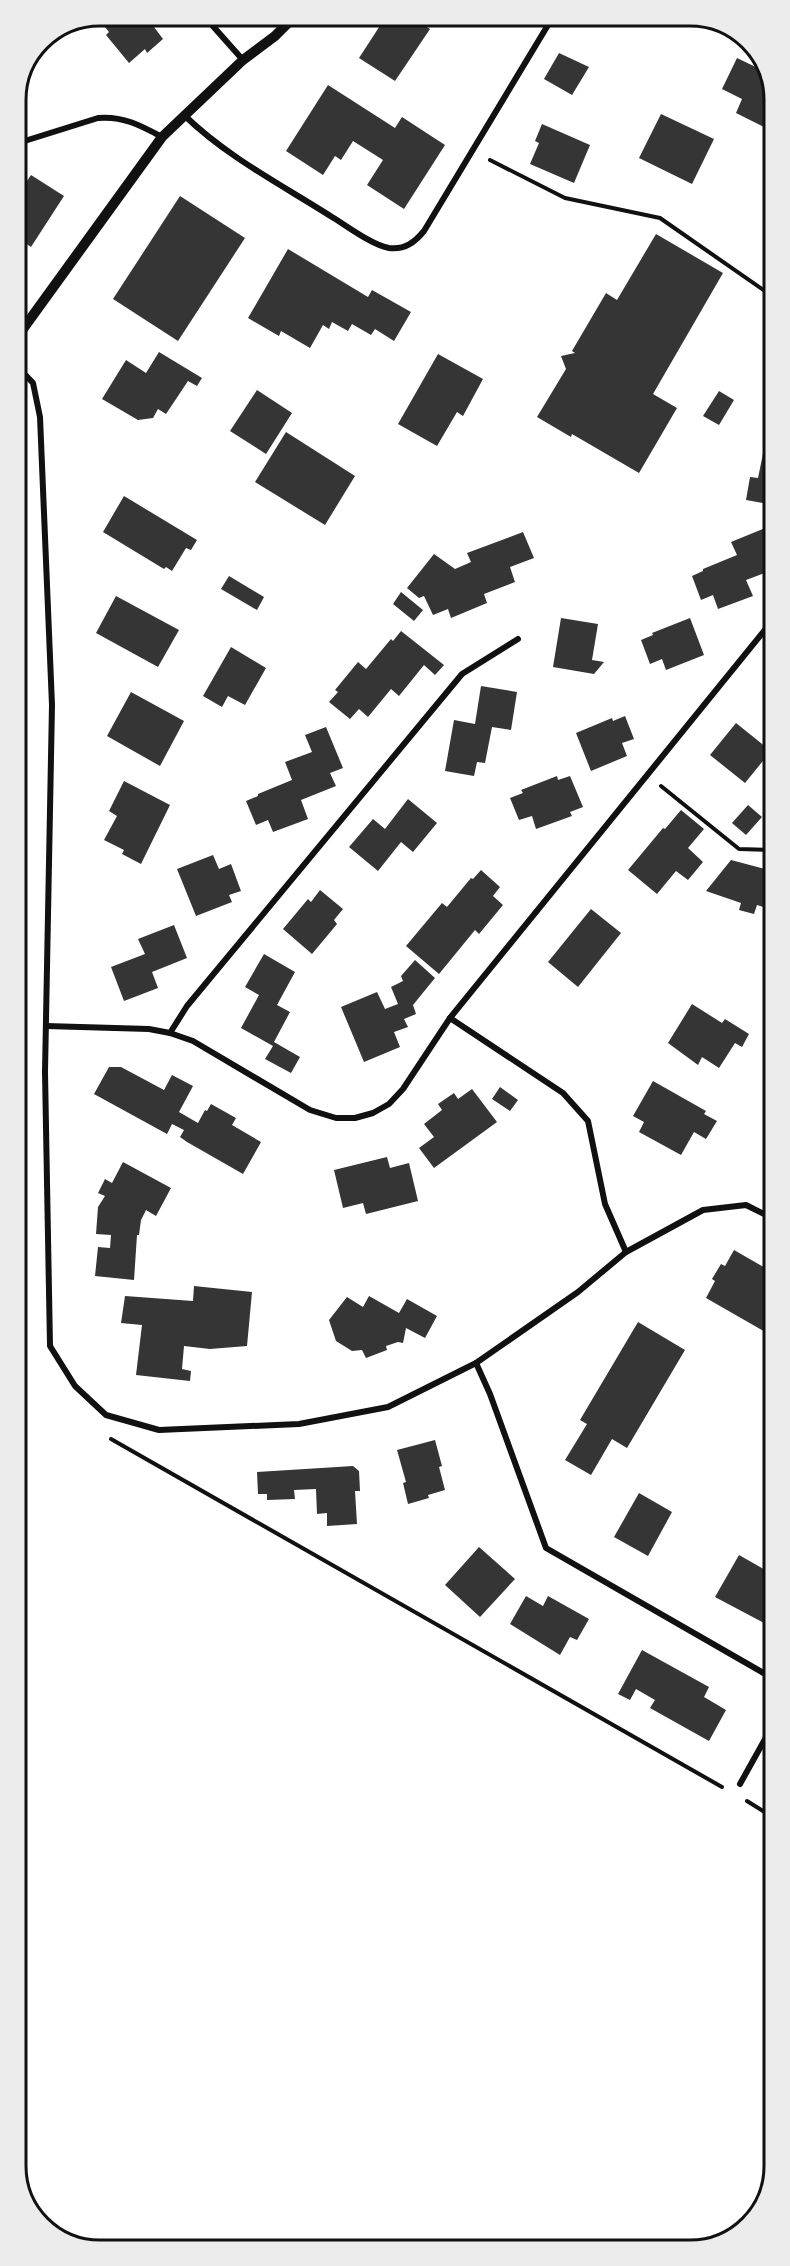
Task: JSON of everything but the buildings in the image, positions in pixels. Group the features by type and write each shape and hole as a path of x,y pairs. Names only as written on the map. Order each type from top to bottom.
{"street":[{"path":"212,25 243,60"},
{"path":"26,325 162,137 243,60 285,25"},
{"path":"184,114 207,136 242,160 362,235 387,248 399,248 414,243 424,231 548,26"},
{"path":"26,141 105,117 124,119 162,137"},
{"path":"26,376 33,383 37,397 40,429 52,705 46,1026 50,1346 75,1386 106,1415 159,1430 299,1424 388,1407 476,1363 578,1293 626,1252 703,1210 746,1205 764,1214"},
{"path":"46,1026 149,1029 170,1033 193,1041 310,1110 336,1118 355,1118 373,1113 396,1097 450,1018 764,631"},
{"path":"170,1033 187,1006 462,674 518,639"},
{"path":"450,1018 563,1093 588,1121 605,1204 626,1252"},
{"path":"476,1363 490,1394 546,1548 764,1673"},
{"path":"740,1784 764,1742"}],"path":[{"path":"472,151 565,198 660,218 764,290"},
{"path":"646,774 739,849 764,850"},
{"path":"102,1434 724,1788"},
{"path":"744,1800 764,1812"}]}
